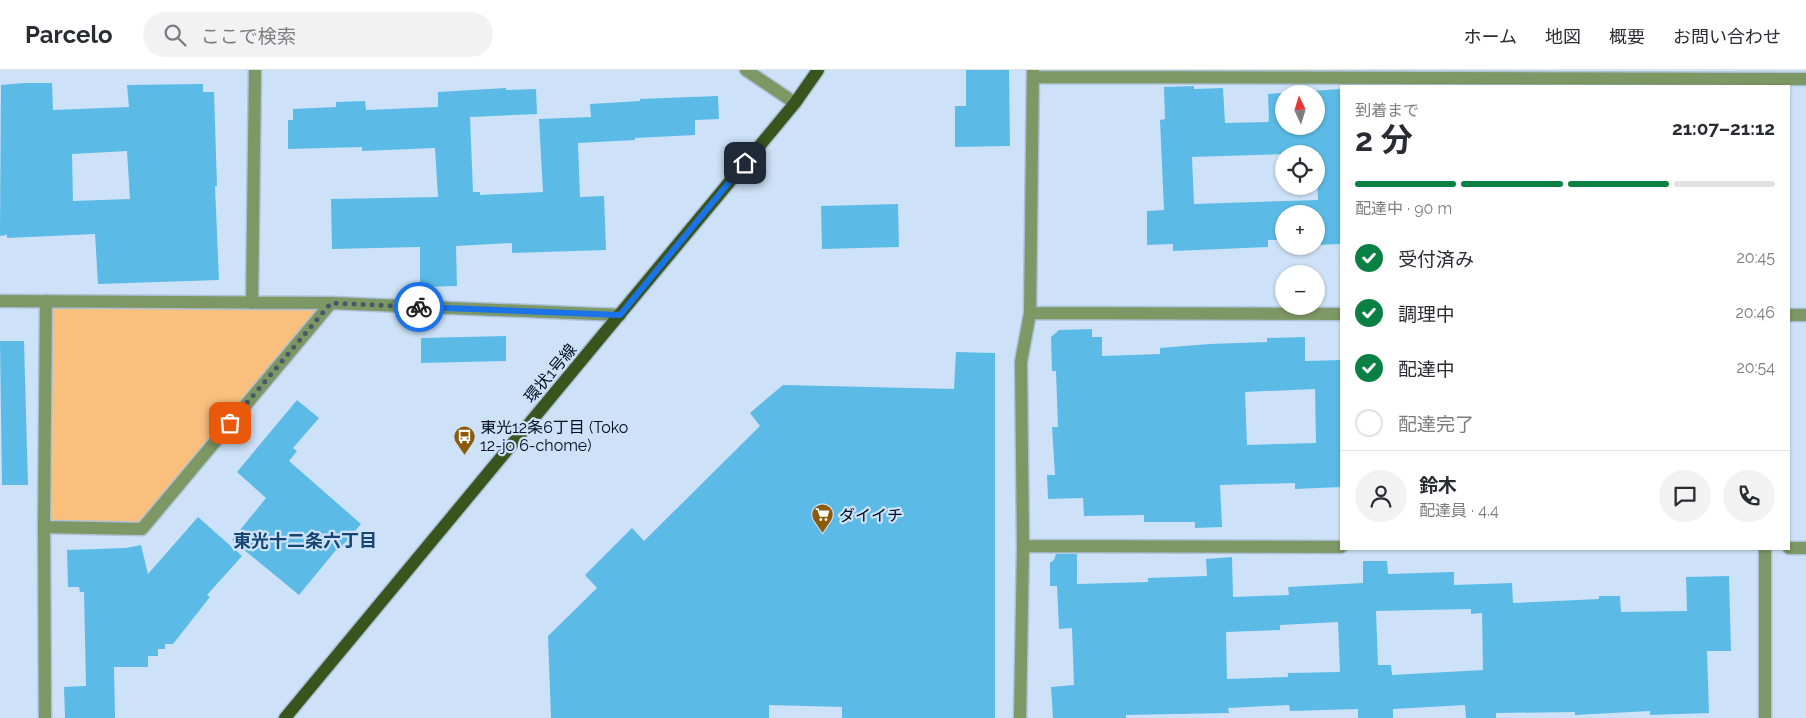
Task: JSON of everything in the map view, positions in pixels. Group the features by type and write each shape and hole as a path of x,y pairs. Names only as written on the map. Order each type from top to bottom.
{"main road":[{"name":"環状1号線","path":"286,718 795,103 818,70"}],"street":[{"path":"252,303 255,70"},
{"path":"746,70 795,103"},
{"path":"1020,718 1023,546 1021,362 1030,313 1033,73 1806,79"},
{"path":"0,301 331,303 620,315"},
{"path":"45,718 46,301"},
{"path":"44,527 142,529 331,303"},
{"path":"1030,313 1340,314"},
{"path":"1790,315 1806,315"},
{"path":"1023,546 1340,547"},
{"path":"1790,548 1806,548"},
{"path":"1765,550 1765,718"}],"shaded area":[{"path":"46,301 331,303 142,529 44,527"}],"building":[{"path":"966,70 1009,70 1010,146 955,147 955,106 966,106"},
{"path":"52,83 53,110 129,107 127,85 203,84 203,92 214,92 219,280 98,284 95,234 7,238 7,235 0,236 1,85","holes":["127,151 130,199 73,201 72,154"]},
{"path":"1194,86 1194,89 1223,88 1225,123 1268,122 1268,94 1275,94 1275,135 1325,135 1325,90 1340,89 1340,244 1325,245 1325,205 1275,205 1275,240 1268,240 1268,247 1173,251 1173,244 1147,245 1147,211 1164,210 1160,120 1165,119 1164,87","holes":["1275,145 1325,145 1325,195 1318,195 1318,200 1194,204 1192,157 1275,154"]},
{"path":"506,88 506,90 536,89 537,114 470,117 473,192 480,192 480,195 543,192 539,119 591,117 590,104 640,101 640,99 718,96 719,119 695,120 695,135 578,143 580,197 604,196 606,250 512,253 512,243 456,246 457,286 420,287 420,247 332,249 331,199 438,197 435,148 362,151 362,147 288,149 288,120 293,120 293,109 336,107 336,102 365,101 366,110 438,107 438,92"},
{"path":"898,204 899,247 822,249 821,206"},
{"path":"1092,329 1092,337 1102,337 1102,356 1160,354 1160,348 1267,342 1267,338 1305,337 1305,361 1340,360 1340,487 1295,489 1295,483 1220,485 1222,527 1195,528 1195,522 1144,522 1144,515 1084,516 1083,498 1048,499 1047,475 1055,475 1052,427 1058,427 1056,371 1052,371 1051,337 1059,330","holes":["1315,389 1316,443 1247,445 1245,392"]},
{"path":"506,336 506,361 421,363 421,338"},
{"path":"0,341 24,341 28,485 2,485"},
{"name":"ダイイチ","path":"956,352 995,353 995,718 842,718 842,707 769,705 769,718 551,718 548,636 597,588 585,575 632,528 644,541 760,426 750,413 783,385 954,389"},
{"path":"297,400 319,418 293,448 297,451 289,461 361,524 338,551 336,550 299,595 232,540 266,498 237,472"},
{"path":"198,517 242,556 207,595 210,597 173,644 165,644 165,649 158,649 158,656 148,656 148,667 114,667 115,718 65,718 64,687 86,686 84,592 80,592 79,587 68,587 67,550 126,548 141,545 148,574"},
{"path":"1056,554 1077,554 1077,584 1148,582 1148,578 1207,576 1206,559 1232,557 1233,597 1289,595 1288,587 1363,583 1363,561 1387,561 1388,574 1454,572 1454,585 1512,583 1513,603 1599,599 1599,596 1620,596 1621,612 1687,611 1686,577 1729,576 1731,651 1707,651 1709,713 1650,715 1650,711 1575,715 1575,712 1496,713 1496,718 1466,718 1465,705 1393,709 1393,718 1358,718 1358,709 1290,711 1289,705 1228,708 1229,713 1126,715 1126,718 1053,718 1051,687 1074,685 1072,628 1059,629 1057,586 1050,586 1050,563 1054,560","holes":["1471,609 1471,614 1482,613 1483,670 1392,675 1391,665 1378,665 1376,611","1338,622 1340,672 1288,673 1288,677 1227,679 1226,632 1280,630 1280,625"]}],"way so far":[{"path":"230,423 331,303 419,307"}],"place":[{"name":"東光12条6丁目 (Toko 12-jo 6-chome)","path":"464,455"},
{"name":"ダイイチ","path":"823,534"}],"district":[{"name":"東光十二条六丁目","path":"305,541"}],"route":[{"path":"419,307 620,315 745,163"}]}
